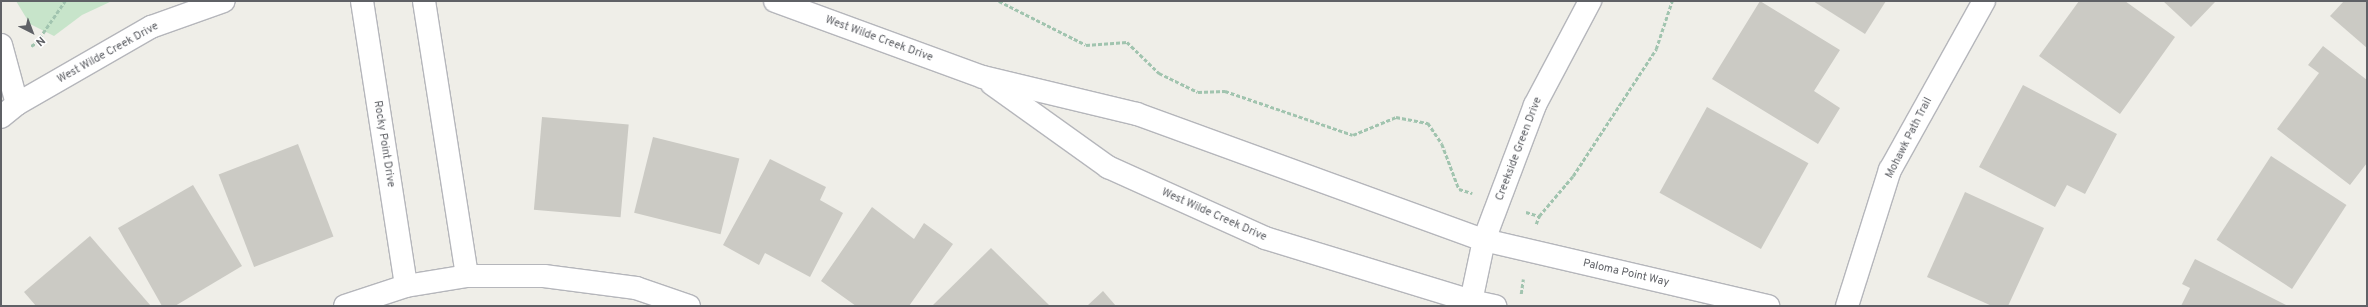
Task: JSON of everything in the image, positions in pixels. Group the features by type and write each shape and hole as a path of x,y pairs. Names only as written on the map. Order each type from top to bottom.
{"street":[{"name":"West Wilde Creek Drive","path":"6,104 151,27 224,1"},
{"name":"Rocky Point Drive","path":"362,1 406,286"},
{"path":"424,1 467,276"},
{"name":"West Wilde Creek Drive","path":"775,1 983,77 1137,114 1484,240"},
{"name":"Creekside Green Drive","path":"1470,303 1484,240 1535,105 1590,1"},
{"name":"Mohawk Path Trail","path":"1847,306 1890,170 1984,1"},
{"path":"3,53 6,104"},
{"name":"West Wilde Creek Drive","path":"983,77 1115,170 1265,238 1470,303"},
{"name":"Paloma Point Way","path":"1484,240 1768,306"},
{"path":"345,306 406,286 467,276 544,276 636,288 689,306"},
{"path":"1470,303 1495,306"}],"path":[{"path":"3,53 36,43 65,1"},
{"path":"999,1 1086,45 1127,42 1159,73 1198,92 1225,91 1353,135 1396,117 1428,123 1442,144 1459,189 1539,216"},
{"path":"1520,299 1527,250 1539,216 1573,176 1656,49 1672,1"}],"green space":[{"path":"16,1 112,1 82,15 54,36 30,24"}],"building":[{"path":"1760,1 1840,50 1814,91 1840,108 1818,144 1712,79"},
{"path":"1813,1 1886,1 1865,34"},
{"path":"2079,1 2125,1 2175,37 2120,114 2039,56"},
{"path":"2163,1 2216,1 2191,27"},
{"path":"2344,1 2367,1 2367,48 2330,16"},
{"path":"2323,46 2367,80 2367,163 2350,185 2277,129 2319,73 2308,65"},
{"path":"2023,85 2117,134 2085,194 2067,185 2055,207 1979,167"},
{"path":"1707,107 1808,163 1761,249 1659,193"},
{"path":"542,117 629,125 621,217 534,210"},
{"path":"653,137 739,159 720,234 634,213"},
{"path":"298,144 333,236 254,267 219,174"},
{"path":"2271,156 2346,205 2292,289 2217,240"},
{"path":"770,159 826,187 820,200 843,213 810,277 765,253 759,265 723,245"},
{"path":"193,185 242,266 175,306 162,306 118,228"},
{"path":"1965,192 2044,228 2008,306 1992,306 1927,277"},
{"path":"872,207 914,239 924,223 953,244 909,306 856,306 821,281"},
{"path":"90,236 151,306 36,306 24,292"},
{"path":"991,248 1050,306 932,306"},
{"path":"2195,259 2288,306 2181,306 2190,288 2182,284"},
{"path":"1103,291 1116,306 1087,306"}]}
